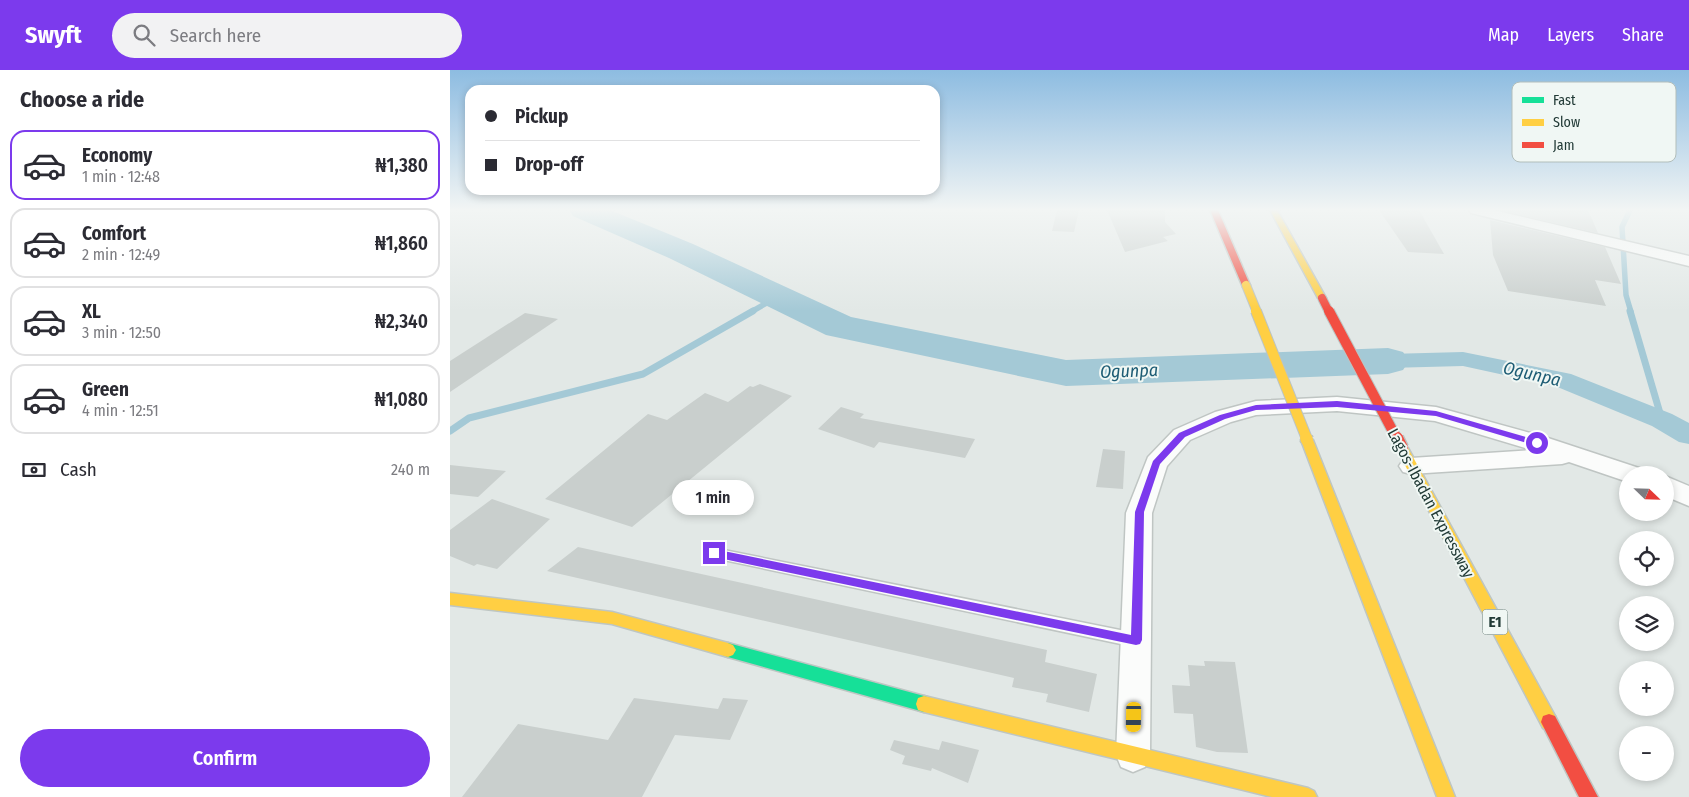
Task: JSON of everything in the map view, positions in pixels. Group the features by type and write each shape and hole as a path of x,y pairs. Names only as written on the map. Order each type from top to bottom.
{"main road":[{"path":"1228,244 1446,797"},
{"name":"Lagos-Ibadan Expressway","path":"1292,244 1589,797"},
{"path":"450,600 612,618 945,710 1308,797"}],"street":[{"path":"1620,244 1689,261"},
{"path":"1133,755 1139,512 1156,463 1182,435 1223,417 1256,408 1337,404 1436,414 1619,470"},
{"path":"1406,457 1560,456 1598,462"},
{"path":"1674,490 1689,498"}],"lane":[{"path":"714,553 1136,640"}],"building":[{"path":"1122,244 1157,244 1125,252"},
{"path":"1402,244 1438,244 1444,254 1408,252"},
{"path":"1492,244 1592,244 1605,247 1621,284 1595,280 1606,306 1508,291 1493,255"},
{"path":"525,313 558,319 450,392 450,361"},
{"path":"760,384 792,396 632,527 545,499 648,414 667,420 705,393 728,402 750,386 753,387"},
{"path":"841,407 864,414 860,418 975,439 965,458 879,442 874,448 818,429"},
{"path":"1103,449 1125,451 1123,489 1096,487"},
{"path":"450,465 506,471 478,497 450,494"},
{"path":"492,499 550,519 497,569 477,564 474,566 450,556 450,530"},
{"path":"578,547 1047,650 1045,662 1097,674 1089,712 1046,702 1048,694 1012,687 1014,678 547,571"},
{"path":"1204,661 1235,662 1248,753 1217,752 1196,747 1193,714 1174,713 1172,685 1190,686 1188,665 1205,666"},
{"path":"634,698 718,709 723,698 748,700 730,740 675,735 642,797 462,797 518,724 608,740"},
{"path":"894,740 939,750 942,741 979,750 968,783 932,768 931,771 902,764 905,756 890,750"}],"waterway":[{"name":"Ogunpa","path":"664,244 840,327 1066,373 1388,361"},
{"path":"1623,244 1626,295 1631,312"},
{"path":"751,312 777,297"},
{"path":"450,431 469,418 643,374 753,311"},
{"path":"1630,311 1662,420"},
{"name":"Ogunpa","path":"1388,361 1463,359 1562,380 1662,420 1689,435"}],"traffic: fast":[{"path":"728,650 924,704"}],"traffic: slow":[{"path":"1292,244 1322,298"},
{"path":"1246,285 1307,440"},
{"path":"1307,440 1446,797"},
{"path":"1402,448 1549,722"},
{"path":"450,599 612,618 728,650"},
{"path":"924,704 1308,797"}],"traffic: jam":[{"path":"1228,244 1246,285"},
{"path":"1322,298 1402,448"},
{"path":"1549,722 1589,797"}],"route":[{"path":"714,553 1136,640 1139,512 1156,463 1182,435 1223,417 1256,408 1337,404 1436,414 1537,443"}]}
